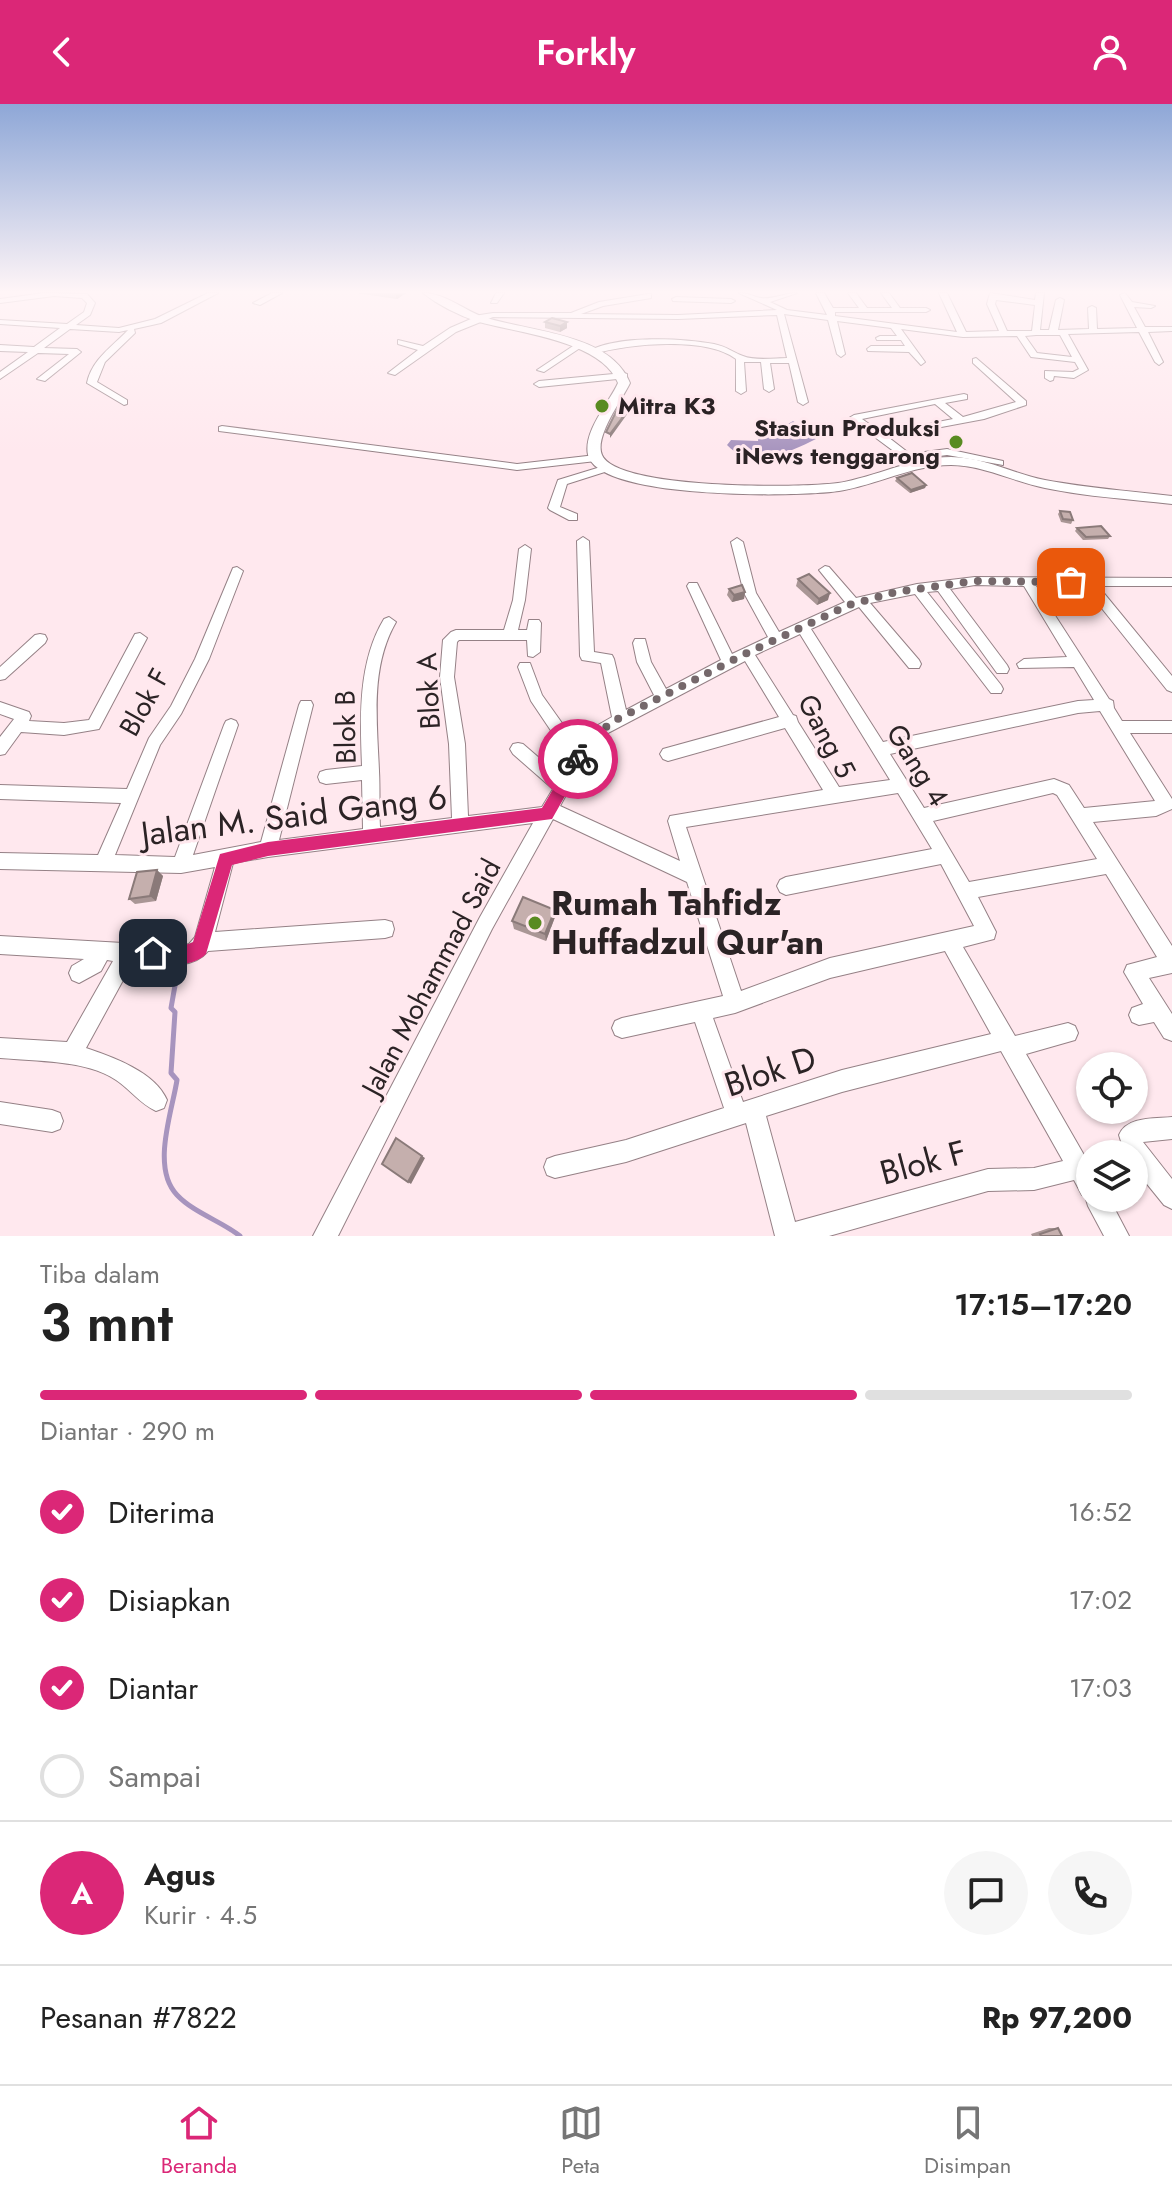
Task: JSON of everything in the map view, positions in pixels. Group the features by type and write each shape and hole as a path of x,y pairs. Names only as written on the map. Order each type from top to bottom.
{"main road":[{"path":"579,346 616,365 624,376 620,393 594,444 601,463 627,477 668,484 798,493 854,485 913,461 967,463 1047,485 1172,500"}],"street":[{"path":"0,376 43,346"},
{"path":"117,346 99,363 92,383 124,402"},
{"path":"413,346 426,350"},
{"path":"392,373 433,346"},
{"path":"541,370 579,346"},
{"path":"593,351 613,346"},
{"path":"707,346 733,350 740,359 741,391"},
{"path":"790,346 803,402"},
{"path":"839,346 841,354"},
{"path":"907,346 921,362"},
{"path":"1028,346 1034,355 1078,360"},
{"path":"1050,378 1048,373 1080,374 1084,370 1068,346"},
{"path":"1149,346 1159,362"},
{"path":"1,349 77,352 42,379"},
{"path":"871,349 910,349"},
{"path":"740,359 793,361"},
{"path":"765,360 769,389"},
{"path":"880,436 1023,403 976,361"},
{"path":"539,384 624,376"},
{"path":"964,397 854,418 913,461 947,452 999,463"},
{"path":"937,401 959,419"},
{"path":"222,429 439,456 450,462 526,472 601,463"},
{"path":"573,517 554,508 562,482 601,463"},
{"path":"583,541 587,656 607,659 620,718"},
{"path":"737,542 750,593 776,640"},
{"path":"510,634 519,600 525,549"},
{"path":"825,570 892,633 914,664"},
{"name":"Blok F","path":"104,862 160,730 176,710 202,659 237,571"},
{"path":"1027,581 1108,705 1166,804 1156,809 1080,816"},
{"name":"Jalan Mohammad Said","path":"325,1236 486,923 592,739 620,718 662,696 857,602 940,585 1027,581 1171,583"},
{"path":"1088,582 1172,686"},
{"path":"940,585 1002,669"},
{"path":"693,586 729,662"},
{"path":"917,588 996,689"},
{"name":"Blok B","path":"372,836 370,677 377,636 389,622"},
{"name":"Gang 4","path":"802,626 899,786 945,855 987,932 950,942"},
{"name":"Blok A","path":"460,824 457,744 447,677 450,640 456,635 510,634 534,629 533,652"},
{"path":"19,726 64,729 94,725 140,638"},
{"path":"0,675 40,639"},
{"path":"640,643 644,662 662,696"},
{"name":"Gang 5","path":"693,876 676,822 679,819 835,795 747,653"},
{"path":"1024,664 1079,662"},
{"path":"525,667 536,697 578,759"},
{"path":"268,849 306,705"},
{"path":"878,750 1078,707 1108,705"},
{"path":"0,708 23,713 19,726 0,749"},
{"path":"668,754 791,720"},
{"path":"181,865 231,725"},
{"path":"1121,727 1172,727"},
{"path":"518,749 562,787"},
{"path":"326,777 372,772"},
{"path":"835,795 899,786"},
{"path":"920,816 1054,786 1063,790 1172,963 1134,972 1148,1013 1171,1031"},
{"path":"0,792 131,796"},
{"path":"548,812 693,876 735,1003"},
{"name":"Jalan M. Said Gang 6","path":"0,861 181,865 268,849 548,812"},
{"path":"786,886 945,855"},
{"path":"191,950 226,859"},
{"path":"966,891 1111,865"},
{"path":"0,945 129,951 191,950 385,929"},
{"path":"622,1028 735,1003 830,968 950,942 1076,1156"},
{"path":"79,973 94,964 102,950"},
{"path":"72,1053 129,951"},
{"path":"701,1011 746,1113 787,1236"},
{"name":"Blok D","path":"555,1167 626,1151 842,1081 1068,1033"},
{"path":"0,1048 72,1053 121,1070 156,1100"},
{"path":"0,1113 52,1121"},
{"path":"1131,1140 1130,1135 1134,1132 1172,1128"},
{"path":"1148,1169 1172,1197"},
{"name":"Blok F","path":"787,1236 988,1180 1023,1181 1076,1174"},
{"path":"1104,1212 1117,1236"}],"shaded area":[{"path":"793,421 818,438 784,453 760,458 737,453 727,445 731,440 758,441 759,436 766,437"}],"building":[{"path":"618,408 628,410 610,434 606,432"},
{"path":"912,473 926,485 911,490 897,478"},
{"path":"1060,511 1070,512 1073,520 1063,519"},
{"path":"1101,526 1110,536 1086,537 1077,528"},
{"path":"809,574 830,593 819,599 798,579"},
{"path":"742,585 745,592 734,595 729,589"},
{"path":"157,870 150,896 129,899 137,872"},
{"name":"Rumah Tahfidz Huffadzul Qur'an","path":"523,897 555,910 545,934 512,921"},
{"path":"396,1138 422,1156 408,1182 382,1164"},
{"path":"1058,1228 1062,1236 1040,1234"}],"waterway":[{"path":"179,963 171,1008 175,1012 171,1073 177,1080 165,1139 165,1170 169,1184 177,1195 240,1236"}],"way so far":[{"path":"578,759 592,739 612,722 849,605 896,592 975,581 1071,582"}],"place":[{"name":"Mitra K3","path":"602,406"},
{"name":"Stasiun Produksi iNews tenggarong","path":"956,442"},
{"name":"Rumah Tahfidz Huffadzul Qur'an","path":"535,923"}],"route":[{"path":"153,953 176,955 194,953 200,948 226,859 268,849 546,814 578,759"}]}
